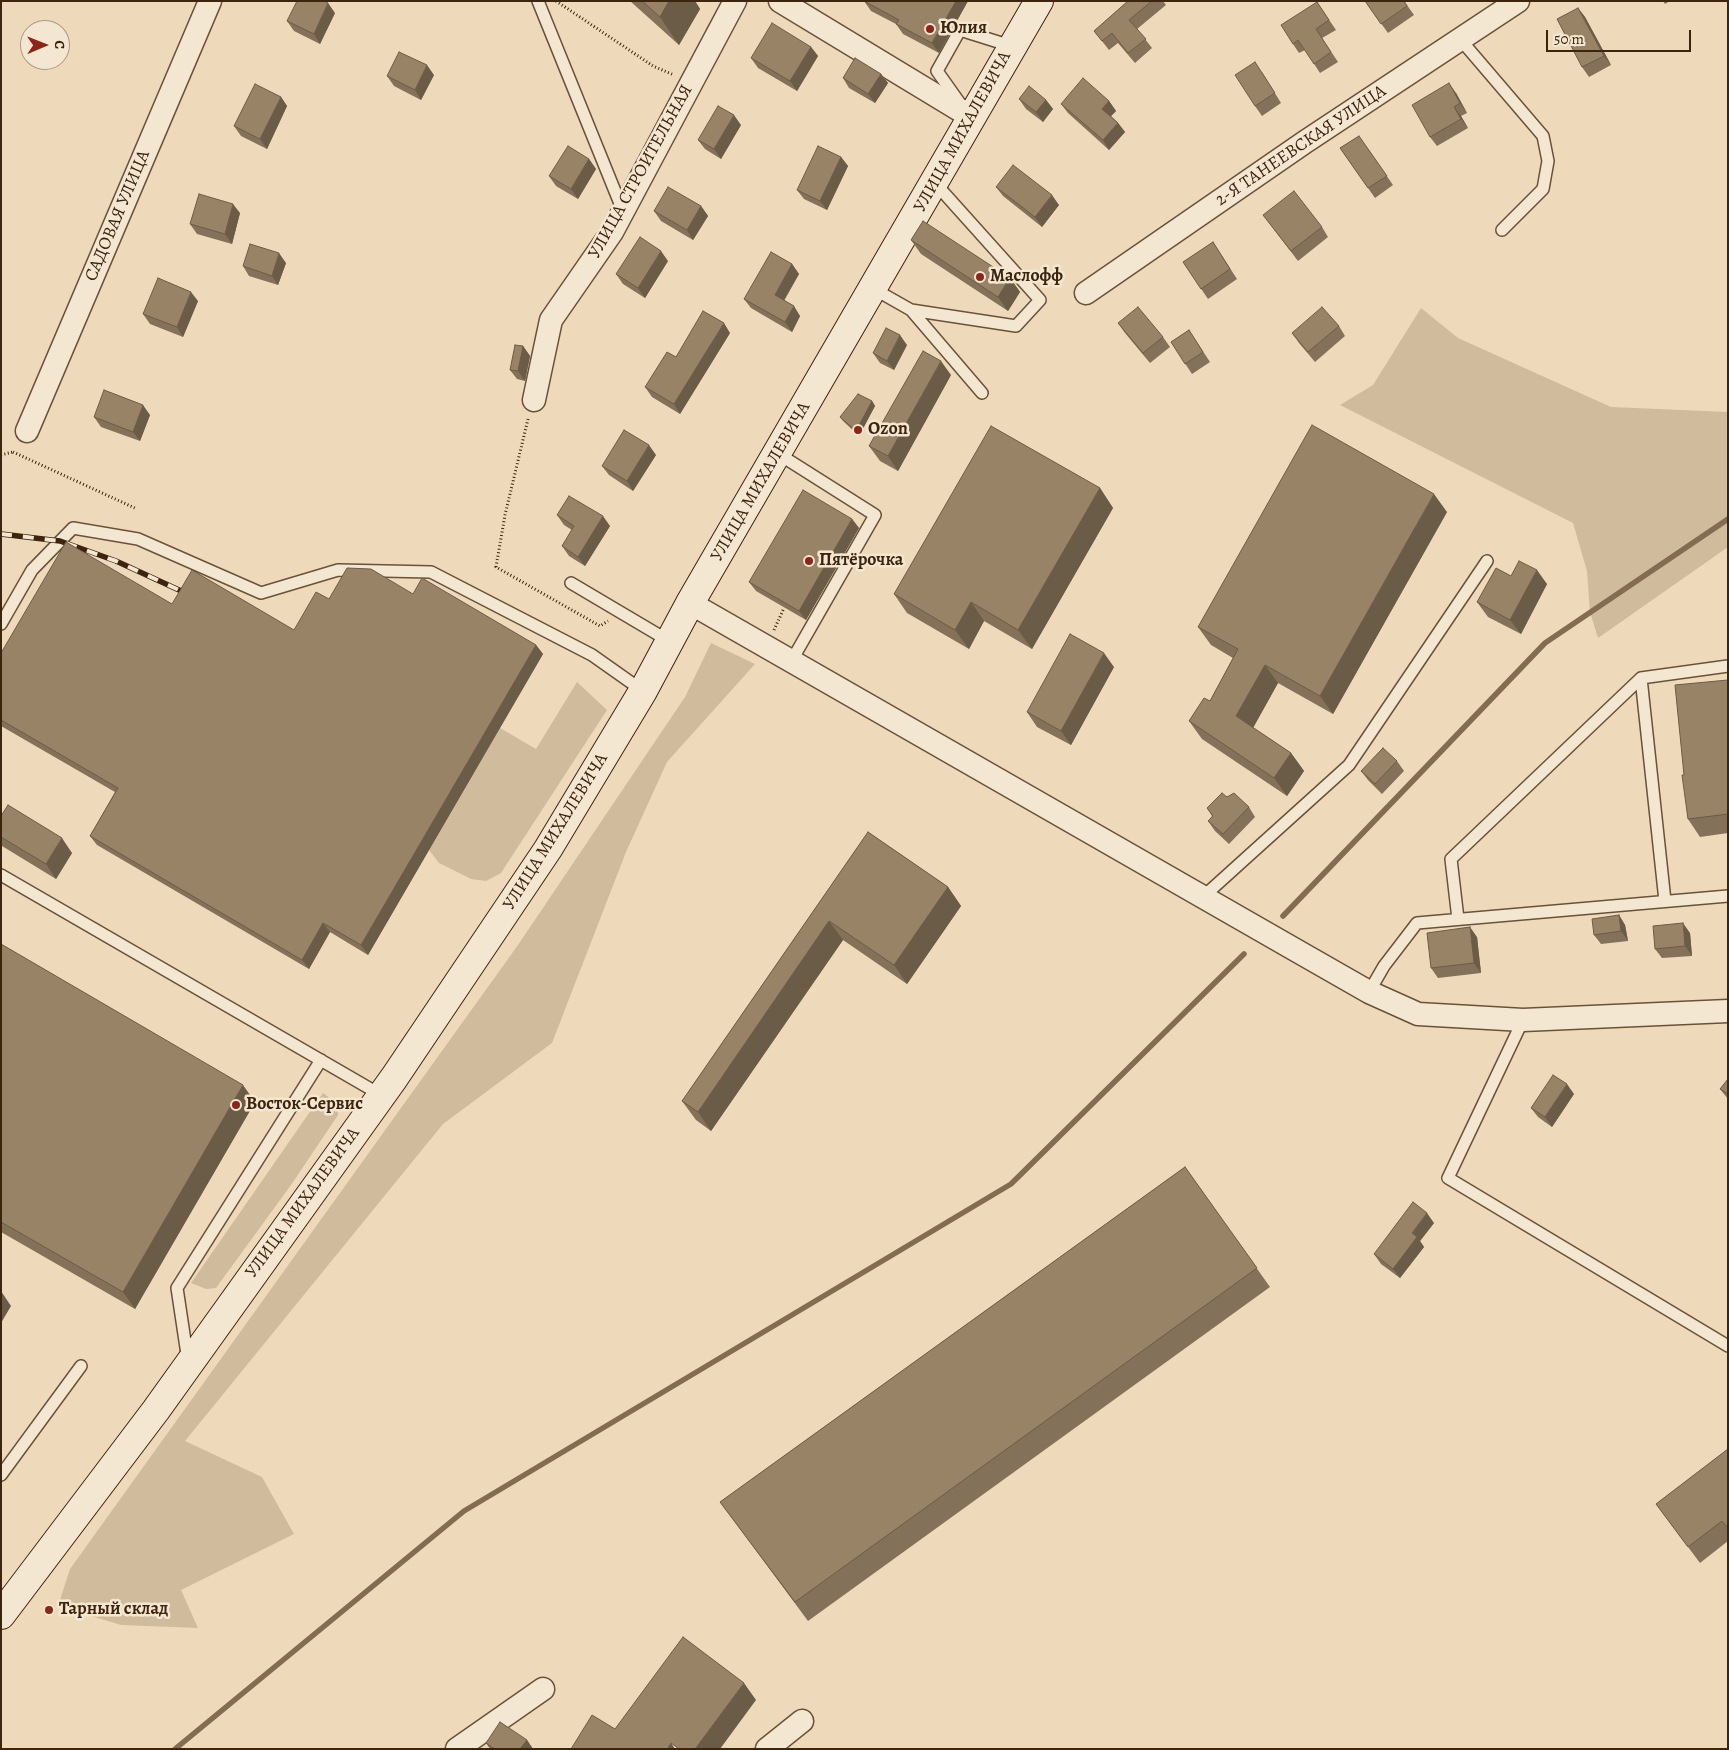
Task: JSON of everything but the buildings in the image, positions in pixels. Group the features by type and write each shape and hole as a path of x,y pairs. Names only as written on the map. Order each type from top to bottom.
{"street":[{"name":"САДОВАЯ УЛИЦА","path":"27,431 210,1"},
{"name":"УЛИЦА СТРОИТЕЛЬНАЯ","path":"534,400 551,320 612,232 735,1"},
{"path":"780,1 973,118"},
{"name":"УЛИЦА МИХАЛЕВИЧА","path":"1,1615 156,1410 381,1096 548,849 643,691 671,642 690,603 874,289 1039,1"},
{"name":"2-Я ТАНЕЕВСКАЯ УЛИЦА","path":"1086,293 1305,142 1518,1"},
{"path":"690,603 1204,896 1246,923 1369,992 1418,1014 1523,1020 1728,1011"},
{"path":"457,1749 543,1689"},
{"path":"767,1749 802,1722"}],"lane":[{"path":"538,1 623,211"},
{"path":"973,118 937,71 960,30 1012,46"},
{"path":"1460,39 1543,136 1548,161 1543,189 1502,230"},
{"path":"911,310 1016,326 1040,300 935,183"},
{"path":"874,289 911,310 982,393"},
{"path":"778,453 875,515 792,660"},
{"path":"1,624 32,570 73,528 138,539 261,593 338,570 431,572 592,654 643,691"},
{"path":"1204,896 1349,765 1487,561"},
{"path":"571,583 671,642"},
{"path":"1458,919 1451,859 1641,678 1728,666"},
{"path":"1641,678 1665,901"},
{"path":"1,875 381,1096"},
{"path":"1369,992 1384,966 1417,922 1728,896"},
{"path":"1523,1020 1448,1178 1728,1346"},
{"path":"188,1363 177,1288 321,1060"},
{"path":"1,1475 81,1366"}],"path":[{"path":"556,1 652,66 691,83"},
{"path":"534,400 522,440 496,567 600,626 621,612"},
{"path":"13,452 137,510"},
{"path":"771,634 784,608"}],"shaded area":[{"path":"1421,308 1458,338 1611,407 1728,412 1728,547 1598,638 1590,612 1587,571 1573,523 1340,405 1373,385"},
{"path":"711,643 755,664 667,762 626,852 552,1043 443,1124 185,1441 262,1477 294,1534 181,1590 198,1628 121,1625 58,1606 70,1569 518,945 685,697"},
{"path":"577,682 607,710 501,873 486,881 471,879 439,863 429,850 500,728 536,749"},
{"path":"323,1093 334,1101 338,1108 338,1115 291,1185 216,1288 206,1289 191,1283"}],"waterway":[{"path":"1283,916 1545,643 1728,519"},
{"path":"175,1749 464,1511 1011,1184 1244,954"}],"railway":[{"path":"1,534 60,541 116,561 192,596"}],"place":[{"name":"Юлия","path":"930,29"},
{"name":"Маслофф","path":"980,277"},
{"name":"Ozon","path":"858,430"},
{"name":"Пятёрочка","path":"809,561"},
{"name":"Восток-Сервис","path":"236,1105"},
{"name":"Тарный склад","path":"49,1610"}]}
